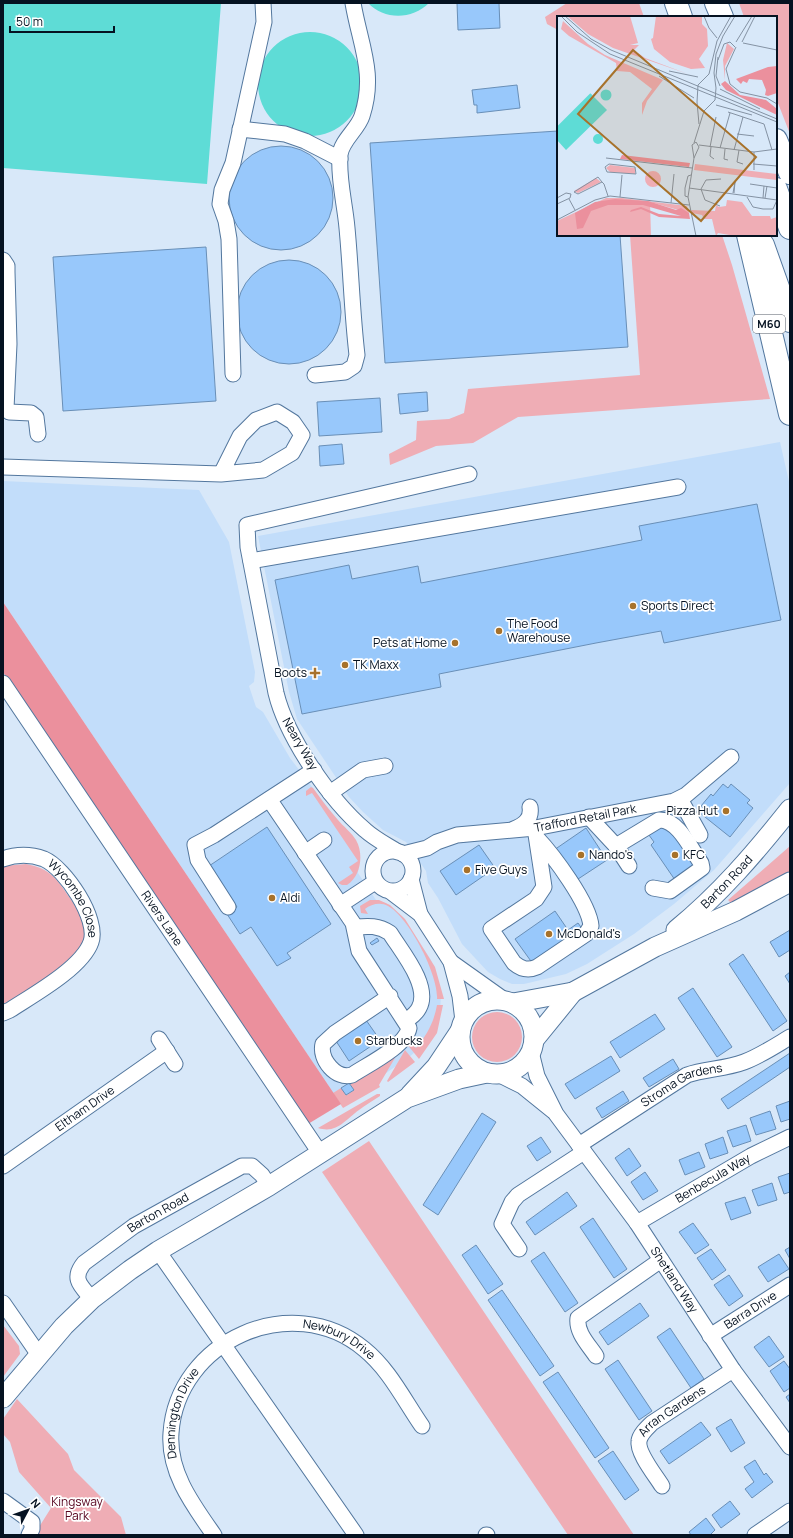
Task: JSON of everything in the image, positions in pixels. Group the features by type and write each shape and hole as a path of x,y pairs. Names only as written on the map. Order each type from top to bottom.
{"highway":[{"path":"676,3 681,16"},
{"path":"710,3 715,16"},
{"path":"716,3 722,16"},
{"path":"777,142 790,172"},
{"path":"777,192 790,228"},
{"name":"M60","path":"748,236 790,414"},
{"name":"M60","path":"760,236 790,321"}],"main road":[{"name":"Barton Road","path":"654,947 702,909 726,885 752,856 790,808"},
{"name":"Barton Road","path":"508,1001 573,992 654,947 736,911 776,888 790,882"},
{"name":"Barton Road","path":"533,1046 573,992"},
{"path":"3,1398 39,1355 92,1299 158,1251 269,1186 408,1098 460,1079 508,1072 518,1068 526,1061 533,1046 534,1029 530,1018 523,1009 508,1001 491,999 479,1003 470,1010 436,1067 408,1098"},
{"path":"461,1026 460,1042 463,1052 469,1062 477,1069 493,1074"}],"street":[{"path":"233,374 229,239 226,221 220,204 222,190 233,164 264,22 262,3"},
{"path":"315,376 345,372 354,366 357,355 340,159 340,153 361,118 367,97 366,54 357,24 353,3"},
{"path":"240,129 285,134 305,141 340,159"},
{"path":"3,260 7,266 8,272 9,344 6,409 9,412 31,413 36,417 38,434"},
{"path":"3,467 221,474 263,470 292,452 302,435 293,422 277,412 256,420 240,436 221,474"},
{"name":"Neary Way","path":"401,853 366,831 347,814 314,770 290,731 279,705 250,554 247,525 469,474"},
{"path":"250,554 678,487"},
{"name":"Rivers Lane","path":"3,683 320,1154"},
{"name":"Trafford Retail Park","path":"401,853 427,848 437,842 457,835 511,830 536,833 589,817 680,799 731,758"},
{"path":"330,793 363,770 385,766"},
{"path":"228,907 198,860 195,845 214,835 314,770"},
{"path":"270,798 272,805 355,927 359,951 390,996 409,1028 405,1037 398,1044 352,1075 344,1076 336,1073 325,1058 322,1048 327,1039 390,996"},
{"path":"680,799 700,835"},
{"path":"511,830 527,821 531,813 530,807"},
{"path":"589,817 616,846 629,866"},
{"path":"616,846 659,820 666,821 676,827 702,868 670,891 653,888"},
{"path":"366,831 374,862 373,875 375,882 379,887 391,892 420,914 451,962 460,996 461,1026"},
{"path":"536,833 562,870 585,908 590,922 589,931 537,967 528,969 518,967 514,963 491,929 536,899 544,887 536,833"},
{"path":"305,853 324,840"},
{"path":"391,892 403,889 427,848"},
{"path":"374,862 382,854 393,851 401,853 412,865 412,875 420,914"},
{"name":"Wycombe Close","path":"3,859 13,855 30,855 45,860 55,866 63,874 88,912 92,926 92,942 72,968 10,1010 3,1013"},
{"path":"340,905 375,882"},
{"path":"355,927 369,926 384,929 390,934 414,971 420,986 422,1000 416,1013 406,1021"},
{"path":"451,962 508,1001"},
{"name":"Stroma Gardens","path":"582,1148 687,1076 699,1071 744,1062 769,1050 790,1037"},
{"name":"Shetland Way","path":"533,1046 537,1076 556,1114 637,1223 733,1370 790,1447"},
{"name":"Eltham Drive","path":"3,1166 167,1051"},
{"name":"Shetland Way","path":"493,1074 522,1086 556,1114"},
{"name":"Benbecula Way","path":"637,1223 751,1156 790,1136"},
{"path":"519,1248 502,1224 512,1202 518,1195 582,1148"},
{"name":"Barton Road","path":"92,1299 78,1281 77,1274 80,1268 84,1263 134,1226 242,1166 252,1166 262,1174 269,1186"},
{"path":"158,1251 225,1344 356,1535"},
{"path":"596,1356 580,1331 578,1318 661,1260"},
{"name":"Barra Drive","path":"710,1336 790,1285"},
{"path":"3,1303 39,1355"},
{"name":"Newbury Drive","path":"225,1344 242,1334 282,1322 303,1322 328,1329 364,1348 382,1365 422,1426"},
{"name":"Dennington Drive","path":"214,1535 191,1501 179,1479 173,1456 171,1435 174,1414 178,1401 190,1378 204,1361 225,1344"},
{"name":"Arran Gardens","path":"662,1486 639,1450 639,1441 642,1433 652,1423 733,1370"},
{"path":"3,1501 32,1522 32,1529 28,1535"},
{"path":"754,1535 790,1511"}],"shaded area":[{"path":"3,3 221,3 207,184 3,168"},
{"path":"368,3 429,3 415,13 398,16 382,13"},
{"path":"310,32 330,36 347,47 358,64 362,84 358,104 347,121 330,132 310,136 290,132 273,121 262,104 258,84 262,64 273,47 290,36"},
{"path":"780,442 790,486 790,783 714,870 674,904 634,934 587,964 566,974 524,984 512,984 500,979 488,972 462,944 438,898 428,883 426,871 406,842 383,830 349,797 297,719 289,692 258,536"},
{"path":"3,481 199,490 229,542 255,672 254,682 249,686 256,707 263,712 290,758 338,821 359,860 358,873 376,900 386,903 403,917 431,960 441,990 440,1015 429,1040 408,1058 341,1104 3,602"},
{"path":"3,602 341,1104 308,1124 3,672"}],"green space":[{"path":"567,3 639,3 644,16 557,16 557,29 547,24 545,17"},
{"path":"739,3 790,3 790,134 777,101 777,16 744,16"},
{"path":"630,236 722,236 770,399 518,417 473,443 436,446 390,465 389,454 416,440 417,421 449,419 464,413 468,389 640,375"},
{"path":"311,787 356,840 360,852 360,864 352,881 347,885 338,883 353,873 349,867 358,861 312,793 306,796 306,791"},
{"path":"790,846 790,877 731,903 728,900"},
{"path":"26,864 47,872 57,880 82,916 86,932 81,945 62,965 36,985 3,1004 3,866"},
{"path":"370,900 379,900 390,905 405,919 435,967 444,999 437,999 433,976 428,962 413,934 396,912 388,906 379,904 367,907 365,909 368,914 361,913 360,906"},
{"path":"437,1005 443,1005 437,1033 419,1059 406,1043 409,1041 416,1048 430,1028"},
{"path":"492,1012 502,1012 515,1019 522,1032 522,1042 515,1055 502,1062 492,1062 483,1058 476,1051 472,1042 472,1032 476,1023 483,1016"},
{"path":"402,1046 379,1085 380,1087 343,1108 333,1093 341,1088 347,1095 354,1090 349,1083"},
{"path":"405,1050 415,1062 388,1082 387,1081"},
{"path":"377,1094 380,1094 380,1096 361,1108 336,1128 318,1128"},
{"path":"369,1141 634,1535 568,1535 322,1172"},
{"path":"3,1325 19,1346 20,1354 3,1377"},
{"name":"Kingsway Park","path":"17,1399 68,1454 74,1470 121,1517 126,1535 34,1535 51,1508 19,1472 10,1442 3,1434 3,1419"}],"building":[{"path":"457,3 499,3 500,28 458,30"},
{"path":"517,85 520,108 477,113 477,105 474,105 472,90"},
{"path":"557,131 557,236 620,236 628,347 385,363 370,143"},
{"path":"281,146 301,150 318,161 329,178 333,198 329,218 318,235 301,246 281,250 261,246 244,235 233,218 229,198 233,178 244,161 261,150"},
{"path":"206,247 216,401 63,411 53,257"},
{"path":"289,260 309,264 326,275 337,292 341,312 337,332 326,349 309,360 289,364 269,360 252,349 241,332 237,312 241,292 252,275 269,264"},
{"path":"427,392 428,411 400,414 398,394"},
{"path":"380,398 382,432 319,436 317,402"},
{"path":"342,444 344,464 320,466 319,446"},
{"path":"757,504 781,620 664,643 661,631 596,643 439,674 441,687 302,714 275,580 349,565 352,579 418,566 421,583 642,540 639,526"},
{"name":"Pizza Hut","path":"723,784 728,788 731,784 750,800 747,803 753,808 730,837 700,813 703,808 701,806 711,794 713,796"},
{"name":"KFC","path":"669,825 699,865 675,880 651,845 654,842 646,831"},
{"name":"Aldi","path":"267,827 331,924 287,953 291,958 277,966 251,927 240,934 227,914 237,907 209,866"},
{"name":"Nando's","path":"586,828 607,860 575,881 554,850"},
{"name":"Five Guys","path":"479,845 495,868 456,895 440,871"},
{"name":"McDonald's","path":"555,911 568,930 578,923 583,930 533,964 515,939"},
{"path":"790,930 790,950 779,957 770,942"},
{"path":"377,938 379,941 372,945 370,943"},
{"path":"743,954 787,1021 773,1031 729,964"},
{"path":"790,972 790,984 785,976"},
{"path":"693,988 732,1047 717,1057 678,998"},
{"path":"655,1014 665,1029 620,1058 610,1042"},
{"name":"Starbucks","path":"366,1020 380,1040 349,1061 336,1041"},
{"path":"790,1053 790,1067 728,1109 721,1099"},
{"path":"611,1056 620,1071 575,1099 565,1084"},
{"path":"673,1059 679,1069 649,1087 643,1078"},
{"path":"349,1083 354,1090 346,1095 341,1088"},
{"path":"623,1091 629,1101 602,1118 596,1108"},
{"path":"790,1101 790,1119 781,1122 776,1106"},
{"path":"770,1111 776,1129 756,1135 750,1118"},
{"path":"482,1113 496,1122 438,1215 423,1205"},
{"path":"746,1125 751,1141 733,1147 727,1131"},
{"path":"541,1137 551,1152 537,1161 527,1146"},
{"path":"723,1137 728,1153 710,1159 705,1144"},
{"path":"629,1148 641,1166 627,1176 615,1158"},
{"path":"699,1152 705,1167 685,1175 679,1160"},
{"path":"645,1172 658,1191 643,1200 631,1182"},
{"path":"790,1173 790,1192 784,1194 778,1177"},
{"path":"772,1183 777,1200 758,1206 752,1190"},
{"path":"567,1192 577,1206 535,1235 526,1222"},
{"path":"745,1197 751,1213 731,1220 725,1203"},
{"path":"593,1218 627,1269 614,1278 580,1227"},
{"path":"693,1223 709,1245 695,1254 679,1232"},
{"path":"476,1245 503,1284 488,1294 462,1255"},
{"path":"790,1247 790,1259 785,1250"},
{"path":"711,1249 726,1270 712,1280 697,1258"},
{"path":"544,1252 578,1303 565,1312 531,1261"},
{"path":"779,1254 789,1269 768,1282 758,1267"},
{"path":"729,1275 743,1296 729,1306 714,1285"},
{"path":"502,1290 554,1366 540,1376 488,1300"},
{"path":"640,1303 649,1316 608,1345 599,1332"},
{"path":"670,1328 704,1379 691,1388 657,1337"},
{"path":"769,1336 784,1357 769,1367 754,1347"},
{"path":"618,1360 652,1411 639,1420 605,1369"},
{"path":"784,1361 790,1369 790,1388 784,1392 770,1371"},
{"path":"558,1372 609,1448 595,1458 543,1382"},
{"path":"790,1394 790,1403 786,1397"},
{"path":"731,1419 745,1443 731,1452 716,1428"},
{"path":"701,1422 711,1435 669,1464 660,1451"},
{"path":"613,1451 639,1490 625,1500 598,1461"},
{"path":"755,1460 764,1475 766,1473 773,1482 752,1498 745,1489 754,1482 744,1467"},
{"path":"730,1501 740,1514 721,1528 712,1515"},
{"path":"706,1518 715,1530 710,1535 691,1535 689,1532"}],"place":[{"name":"Sports Direct","path":"633,606"},
{"name":"The Food Warehouse","path":"499,631"},
{"name":"Pets at Home","path":"455,643"},
{"name":"TK Maxx","path":"345,665"},
{"name":"Boots","path":"315,673"},
{"name":"Pizza Hut","path":"726,811"},
{"name":"Nando's","path":"581,855"},
{"name":"KFC","path":"675,855"},
{"name":"Five Guys","path":"467,870"},
{"name":"Aldi","path":"272,898"},
{"name":"McDonald's","path":"549,934"},
{"name":"Starbucks","path":"358,1041"}]}
